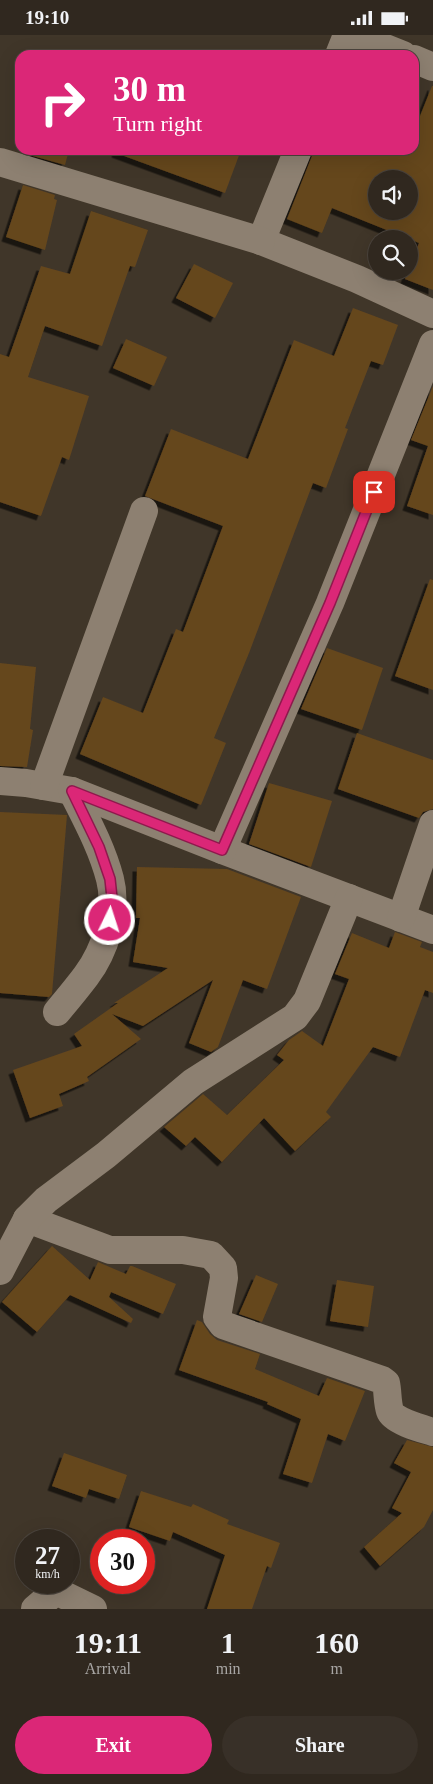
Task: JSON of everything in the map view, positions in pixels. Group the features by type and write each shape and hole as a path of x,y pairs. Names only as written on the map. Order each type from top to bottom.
{"street":[{"path":"341,50 347,35"},
{"path":"353,35 390,50"},
{"path":"419,61 433,67"},
{"path":"261,241 296,155"},
{"path":"0,161 261,241 356,279 433,314"},
{"path":"222,850 330,603 433,344"},
{"path":"44,786 144,511"},
{"path":"0,781 72,791 433,930"},
{"path":"57,1012 88,975 102,949 110,920 112,898 110,879 99,847 72,791"},
{"path":"401,918 433,824"},
{"path":"0,1271 27,1219 46,1200 106,1155 193,1082 295,1017 307,1001 349,899"},
{"path":"27,1219 110,1250 183,1250 211,1255 222,1268 224,1279 217,1317 223,1325 382,1380 386,1383 392,1416 410,1425 433,1432"},
{"path":"35,1609 56,1591 93,1609"}],"building":[{"path":"433,86 433,290 408,280 418,280 418,230 387,230 332,208 322,233 287,219 312,155 419,155 419,118"},
{"path":"33,155 68,155 65,165"},
{"path":"121,155 239,155 225,193"},
{"path":"23,185 55,195 54,199 57,200 45,250 6,237"},
{"path":"91,211 148,230 135,267 130,266 102,346 45,326 28,377 89,396 69,460 62,457 41,516 0,502 0,354 9,357 41,266 70,274"},
{"path":"194,264 233,283 215,318 176,298"},
{"path":"353,308 398,325 383,365 371,361 345,428 348,429 326,488 313,483 249,653 214,738 226,743 201,805 80,754 103,697 143,713 176,629 183,632 223,526 145,496 171,429 248,459 294,340 334,356"},
{"path":"126,339 167,357 154,386 113,368"},
{"path":"433,386 433,515 407,506 428,446 411,440"},
{"path":"430,579 433,580 433,690 395,676"},
{"path":"327,648 383,668 362,730 301,709"},
{"path":"0,663 36,667 30,729 33,730 27,767 0,766"},
{"path":"357,733 433,760 433,809 423,812 419,818 338,789"},
{"path":"269,783 332,801 311,867 249,844"},
{"path":"0,812 67,815 52,994 49,997 0,993"},
{"path":"137,867 227,869 301,897 267,989 243,980 218,1047 211,1052 189,1043 213,980 143,1026 112,1014 141,1039 87,1077 89,1081 59,1094 63,1106 30,1118 13,1070 82,1046 74,1034 118,1003 114,1003 168,968 133,962 140,918 136,918"},
{"path":"395,932 422,942 420,947 433,952 433,993 425,990 400,1057 373,1047 326,1112 331,1117 295,1151 264,1118 222,1162 195,1137 186,1146 164,1127 203,1094 227,1115 284,1060 277,1055 289,1040 302,1031 323,1046 349,979 335,974 352,933 389,948"},
{"path":"52,1246 90,1280 98,1262 126,1274 130,1266 132,1266 176,1284 163,1314 111,1292 109,1297 133,1319 131,1323 70,1295 37,1332 2,1302"},
{"path":"256,1275 278,1284 262,1322 239,1314"},
{"path":"337,1280 374,1286 368,1327 330,1321"},
{"path":"197,1320 202,1322 210,1334 217,1340 260,1354 255,1369 319,1396 327,1378 365,1391 345,1441 328,1434 312,1483 283,1474 301,1419 267,1404 268,1402 179,1370"},
{"path":"407,1440 433,1447 433,1510 424,1527 380,1566 364,1547 402,1513 392,1508 411,1472 394,1463"},
{"path":"64,1453 127,1475 119,1499 89,1489 86,1498 52,1486"},
{"path":"141,1491 191,1507 193,1504 229,1520 227,1524 280,1543 271,1568 267,1566 252,1609 207,1609 225,1555 173,1532 170,1541 155,1536 155,1529 135,1529 129,1527"}],"route":[{"path":"110,920 112,898 110,879 99,847 72,791 222,850 330,603 374,492"}]}
